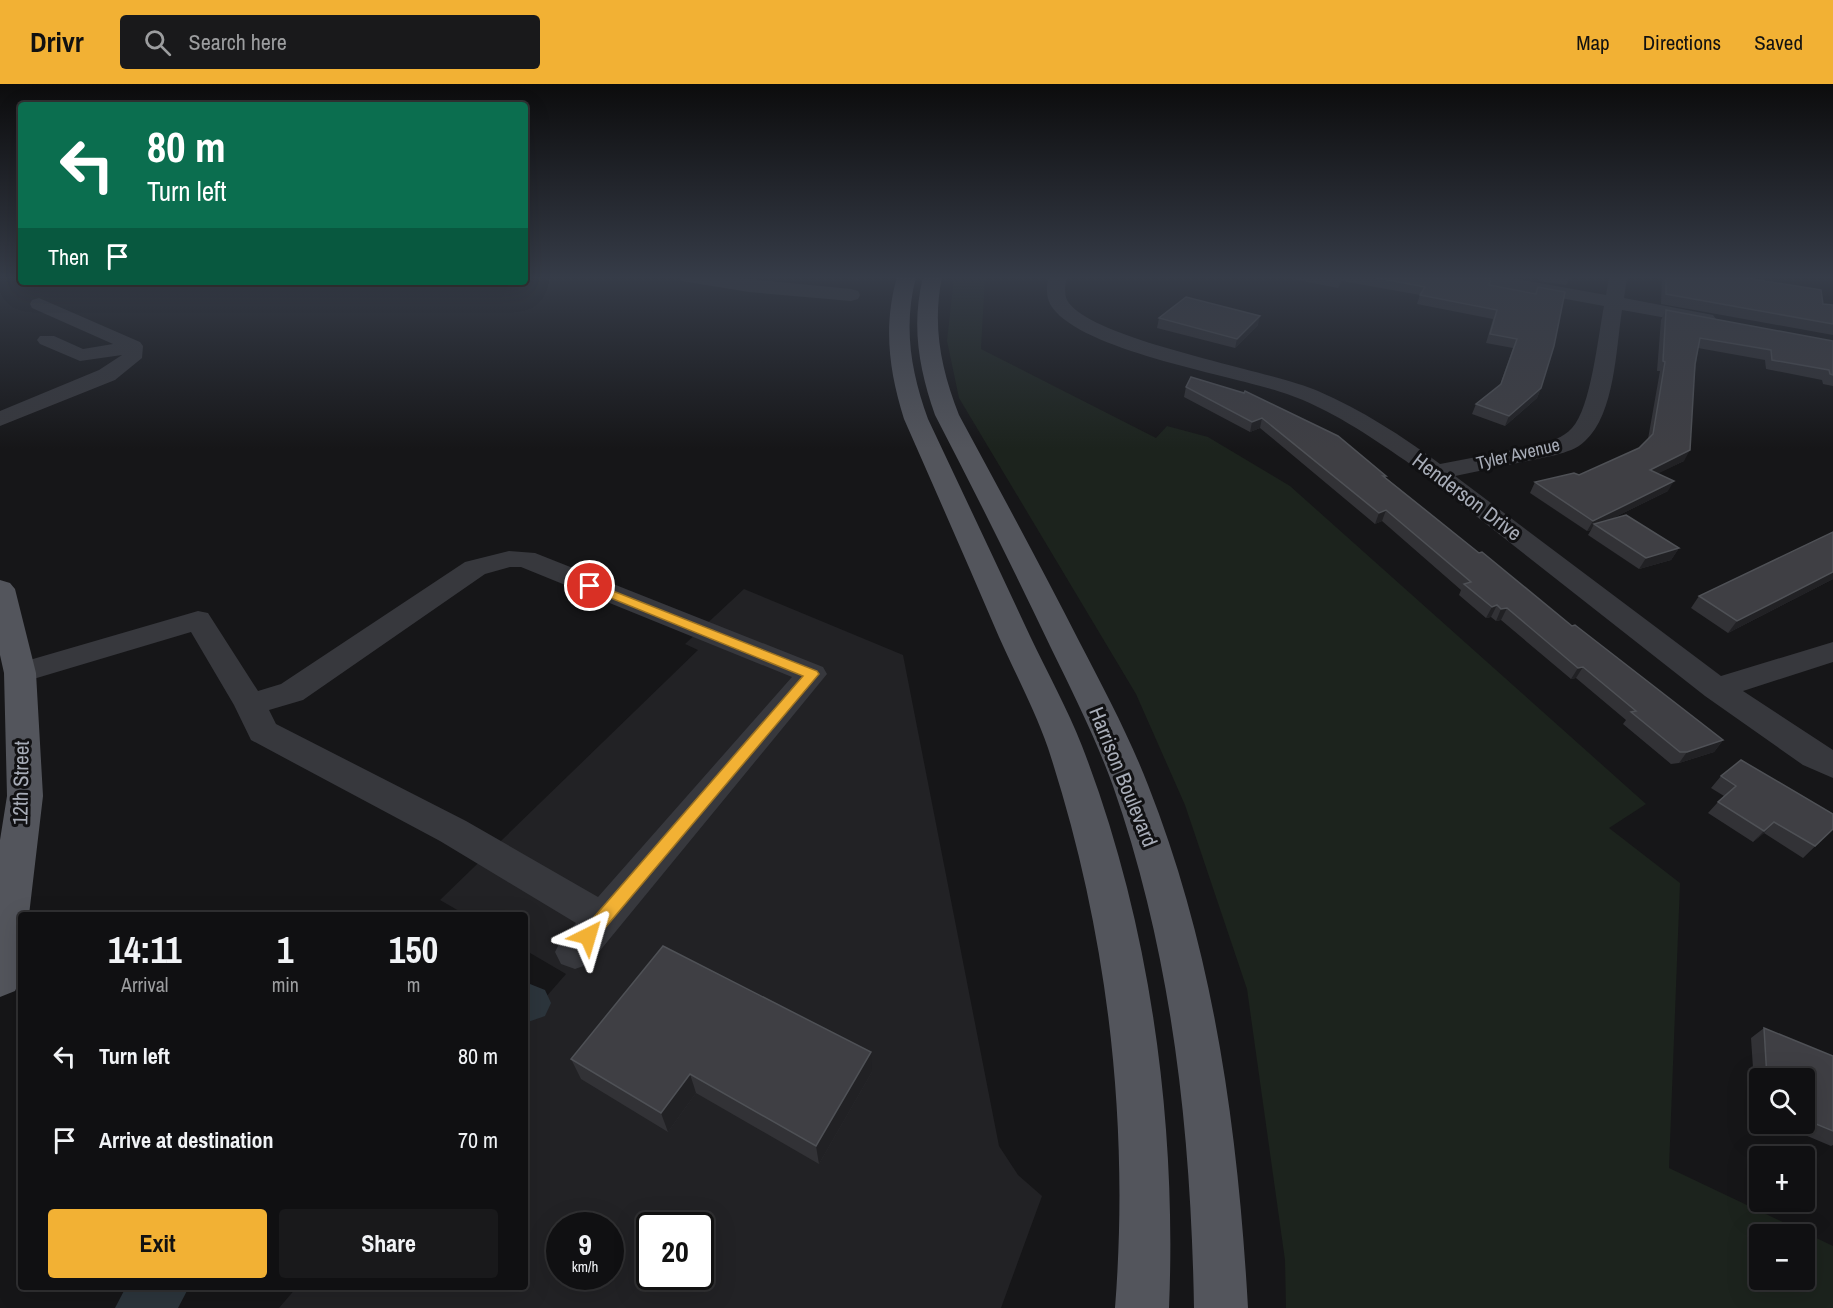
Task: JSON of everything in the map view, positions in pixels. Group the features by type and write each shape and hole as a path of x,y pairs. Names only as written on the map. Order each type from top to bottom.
{"main road":[{"name":"Harrison Boulevard","path":"898,334 904,385 916,419 1064,745 1081,792 1113,909 1127,984 1139,1102 1146,1241 1142,1308"},
{"name":"Harrison Boulevard","path":"926,334 934,382 947,415 1111,738 1136,800 1163,883 1186,978 1201,1064 1218,1239 1221,1308"},
{"name":"12th Street","path":"0,589 20,673 25,796 0,978"}],"street":[{"path":"107,334 133,346"},
{"name":"Henderson Drive","path":"1108,334 1148,348 1266,380 1320,400 1374,429 1435,472 1716,688 1785,736 1833,765"},
{"name":"Tyler Avenue","path":"1435,472 1547,450 1573,440 1592,417 1609,334"},
{"path":"47,340 80,355 98,354 133,346"},
{"path":"0,418 107,375 132,358 133,346"},
{"path":"250,704 292,692 475,568 508,559 525,559 812,674 574,952"},
{"path":"20,673 198,620 250,704 263,732 453,831 602,919"},
{"path":"1716,688 1833,652"}],"shaded area":[{"path":"948,334 982,334 981,349 1156,438 1167,426 1208,437 1290,486 1646,804 1609,828 1680,883 1669,1168 1749,1206 1749,1212 1762,1212 1787,1224 1749,1224 1749,1290 1815,1290 1815,1237 1833,1246 1833,1308 1286,1308 1285,1260 1247,989 1185,805 1136,694 959,398 947,341"},
{"path":"744,589 903,655 999,1146 1018,1175 1042,1196 1001,1308 279,1308 294,1290 528,1290 528,1018 566,974 528,952 528,912 461,912 440,900 698,650 685,644"}],"building":[{"path":"1219,334 1242,334 1237,339"},
{"path":"1491,334 1556,334 1541,388 1509,416 1476,404 1501,384 1517,339"},
{"path":"1665,334 1796,334 1833,341 1833,375 1829,370 1772,360 1771,350 1700,338 1695,364 1690,450 1650,470 1674,481 1593,521 1535,482 1574,473 1579,475 1639,448 1653,434 1665,362 1663,361"},
{"path":"1191,377 1244,393 1245,391 1338,436 1386,476 1383,476 1479,553 1482,552 1572,626 1575,625 1723,740 1687,752 1680,752 1631,712 1636,711 1583,667 1578,668 1507,608 1501,609 1497,605 1492,607 1464,584 1471,582 1386,510 1379,513 1262,418 1252,422 1186,387"},
{"path":"1626,515 1679,548 1646,558 1594,524"},
{"path":"1833,532 1833,572 1737,621 1699,596"},
{"path":"1741,760 1833,814 1833,829 1815,846 1774,822 1764,831 1718,802 1736,786 1721,776"},
{"path":"663,946 871,1052 816,1146 690,1074 661,1113 571,1059"},
{"path":"1764,1028 1833,1056 1833,1131 1815,1124 1815,1068 1766,1068"}],"waterway":[{"path":"141,1308 161,1290"}],"route":[{"path":"588,936 812,674 590,586"}]}
